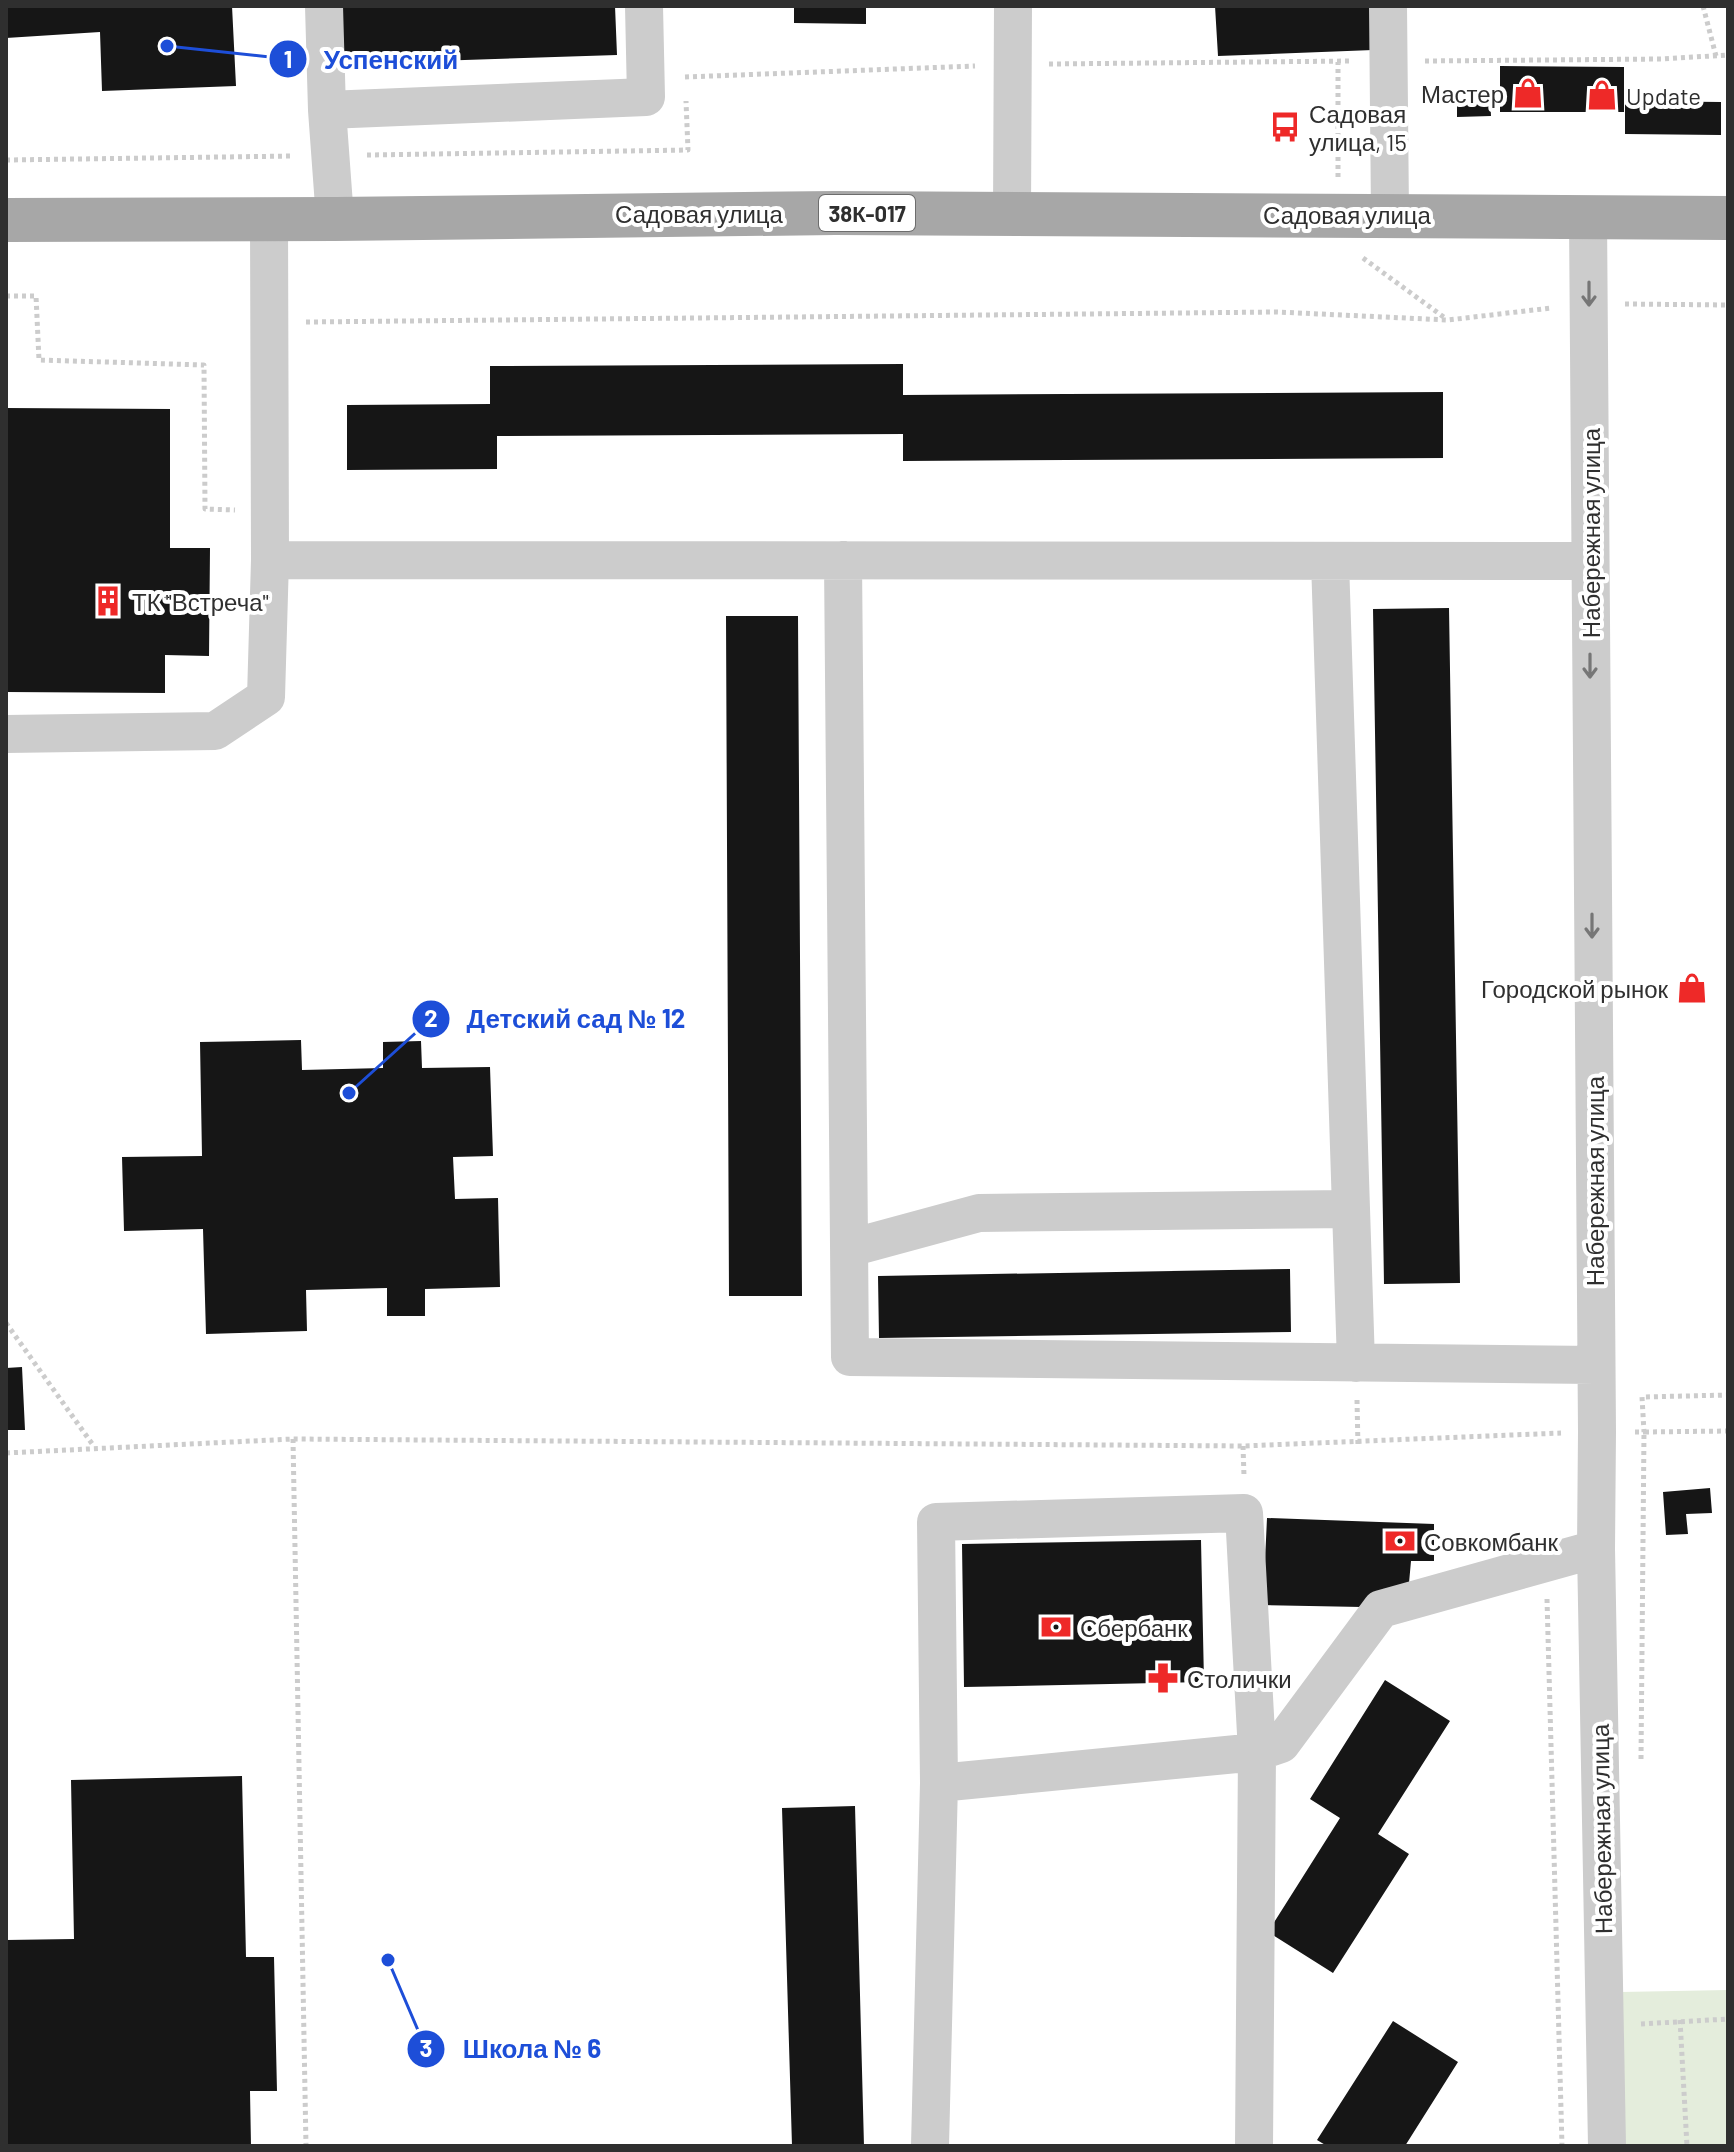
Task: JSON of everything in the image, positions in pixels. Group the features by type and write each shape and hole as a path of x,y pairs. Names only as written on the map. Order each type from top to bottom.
{"main road":[{"name":"Садовая улица","path":"6,220 1012,213 1728,218"}],"street":[{"path":"324,6 335,219"},
{"path":"327,110 646,97 644,6"},
{"path":"1012,213 1013,6"},
{"path":"1388,6 1390,214"},
{"name":"Набережная улица","path":"1588,216 1596,1549 1607,2146"},
{"path":"9,743 215,731 266,697 270,560 269,220"},
{"path":"270,560 1590,561"},
{"path":"843,560 850,1357 1595,1365"},
{"path":"1330,561 1356,1363"},
{"path":"850,1248 979,1213 1351,1209"},
{"path":"930,2146 939,1783 936,1522 1244,1513 1257,1752 1254,2146"},
{"path":"939,1783 1257,1752 1281,1744 1381,1609 1596,1549"}],"path":[{"path":"1703,6 1716,56"},
{"path":"685,77 1013,64 1661,59 1728,55"},
{"path":"6,296 36,296 39,360 204,365 205,509 270,511"},
{"path":"269,322 1277,312 1448,320 1589,303 1728,305"},
{"path":"6,1323 93,1445"},
{"path":"1356,1363 1358,1447"},
{"path":"1641,1760 1642,1397 1728,1395"},
{"path":"6,1453 293,1439 1243,1446 1597,1432 1728,1431"},
{"path":"293,1439 306,2146"},
{"path":"1546,1563 1562,2146"},
{"path":"1640,2009 1640,2024"},
{"path":"1630,2026 1680,2020 1728,2019"},
{"path":"1680,2020 1687,2146"}],"green space":[{"path":"1728,1990 1728,2146 1624,2146 1621,1992"}],"building":[{"path":"6,6 232,6 236,86 102,91 100,32 6,38"},
{"path":"342,6 615,6 617,55 344,64"},
{"path":"794,6 866,6 866,24 794,23"},
{"path":"1215,6 1371,6 1373,50 1218,56"},
{"path":"1500,66 1624,67 1624,112 1500,112"},
{"path":"1457,96 1490,96 1491,116 1457,117"},
{"path":"1625,101 1721,102 1721,135 1625,134"},
{"path":"903,364 903,395 1443,392 1443,458 903,461 903,434 497,436 497,469 347,470 347,405 490,404 490,366"},
{"name":"ТК \"Встреча\"","path":"6,408 170,409 170,548 210,548 209,656 165,655 165,693 6,692"},
{"path":"1449,608 1460,1283 1384,1284 1373,609"},
{"path":"726,616 798,616 802,1296 729,1296"},
{"path":"301,1040 302,1070 383,1068 383,1042 421,1041 422,1068 490,1067 493,1156 453,1157 455,1199 498,1198 500,1287 425,1289 425,1316 387,1316 387,1288 306,1290 307,1331 206,1334 203,1229 124,1231 122,1157 202,1156 200,1042"},
{"path":"1290,1269 1291,1332 879,1338 878,1276"},
{"path":"22,1367 25,1430 6,1430 6,1368"},
{"path":"1710,1488 1712,1513 1686,1514 1688,1534 1666,1535 1663,1492"},
{"path":"1267,1518 1434,1524 1434,1561 1411,1561 1409,1583 1362,1607 1263,1605"},
{"path":"1201,1540 1204,1682 964,1687 962,1544"},
{"path":"1385,1680 1450,1721 1378,1834 1409,1854 1333,1973 1268,1932 1340,1818 1310,1799"},
{"path":"242,1776 246,1957 274,1957 277,2091 250,2091 251,2146 6,2146 6,1940 74,1939 71,1780"},
{"path":"855,1806 864,2146 792,2146 782,1808"},
{"path":"1393,2021 1458,2062 1405,2146 1327,2146 1317,2140"}],"place":[{"name":"Успенский","path":"167,46"},
{"name":"Мастер","path":"1528,93"},
{"name":"Update","path":"1602,95"},
{"name":"Садовая улица, 15","path":"1285,127"},
{"name":"ТК \"Встреча\"","path":"108,601"},
{"name":"Городской рынок","path":"1692,988"},
{"name":"Детский сад № 12","path":"349,1093"},
{"name":"Совкомбанк","path":"1400,1541"},
{"name":"Сбербанк","path":"1056,1627"},
{"name":"Столички","path":"1163,1678"},
{"name":"Школа № 6","path":"388,1960"}]}
